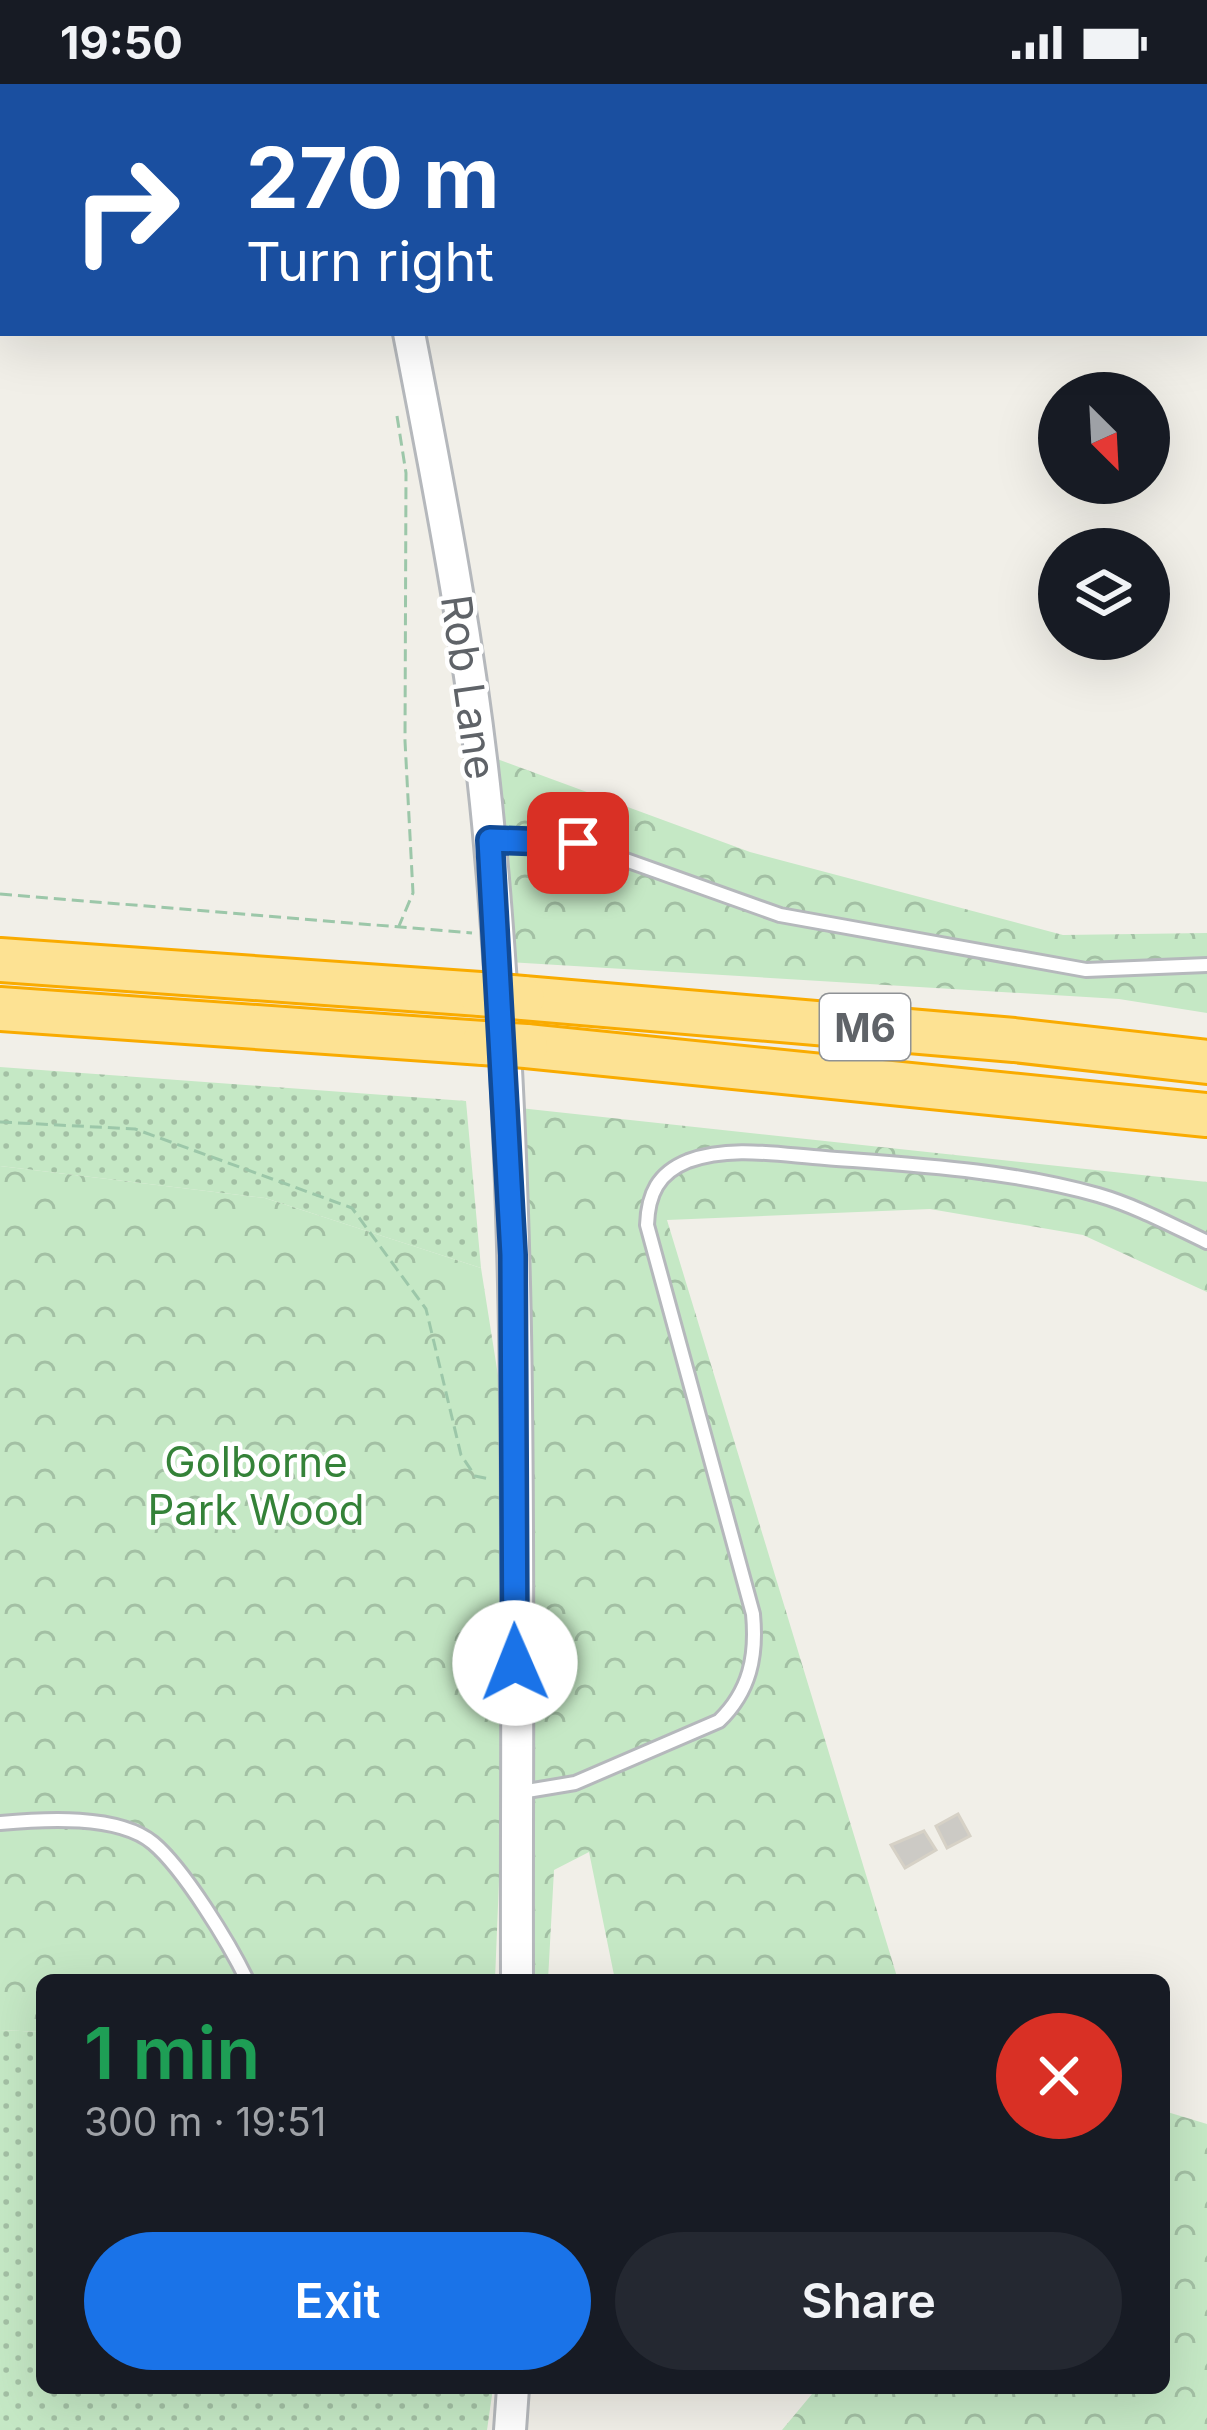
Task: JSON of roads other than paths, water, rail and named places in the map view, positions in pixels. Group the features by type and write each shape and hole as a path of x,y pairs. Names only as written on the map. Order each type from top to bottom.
{"highway":[{"name":"M6","path":"0,960 480,994 1014,1040 1207,1062"},
{"name":"M6","path":"0,1010 526,1046 1207,1115"},
{"path":"1014,1040 1207,1038"},
{"path":"1013,1093 1207,1135"}],"street":[{"name":"Rob Lane","path":"411,336 451,549 490,840 497,936 513,1255 517,1974"},
{"path":"510,2430 513,2394"}],"lane":[{"path":"490,840 578,843 780,915 1086,970 1207,965"},
{"path":"517,1793 575,1784 719,1721 736,1705 754,1658 753,1614 647,1225 652,1189 663,1175 684,1162 737,1152 1052,1183 1154,1216 1207,1243"},
{"path":"0,1823 102,1822 152,1841 201,1901 244,1974"}],"park label":[{"name":"Golborne Park Wood","path":"256,1485"}]}
